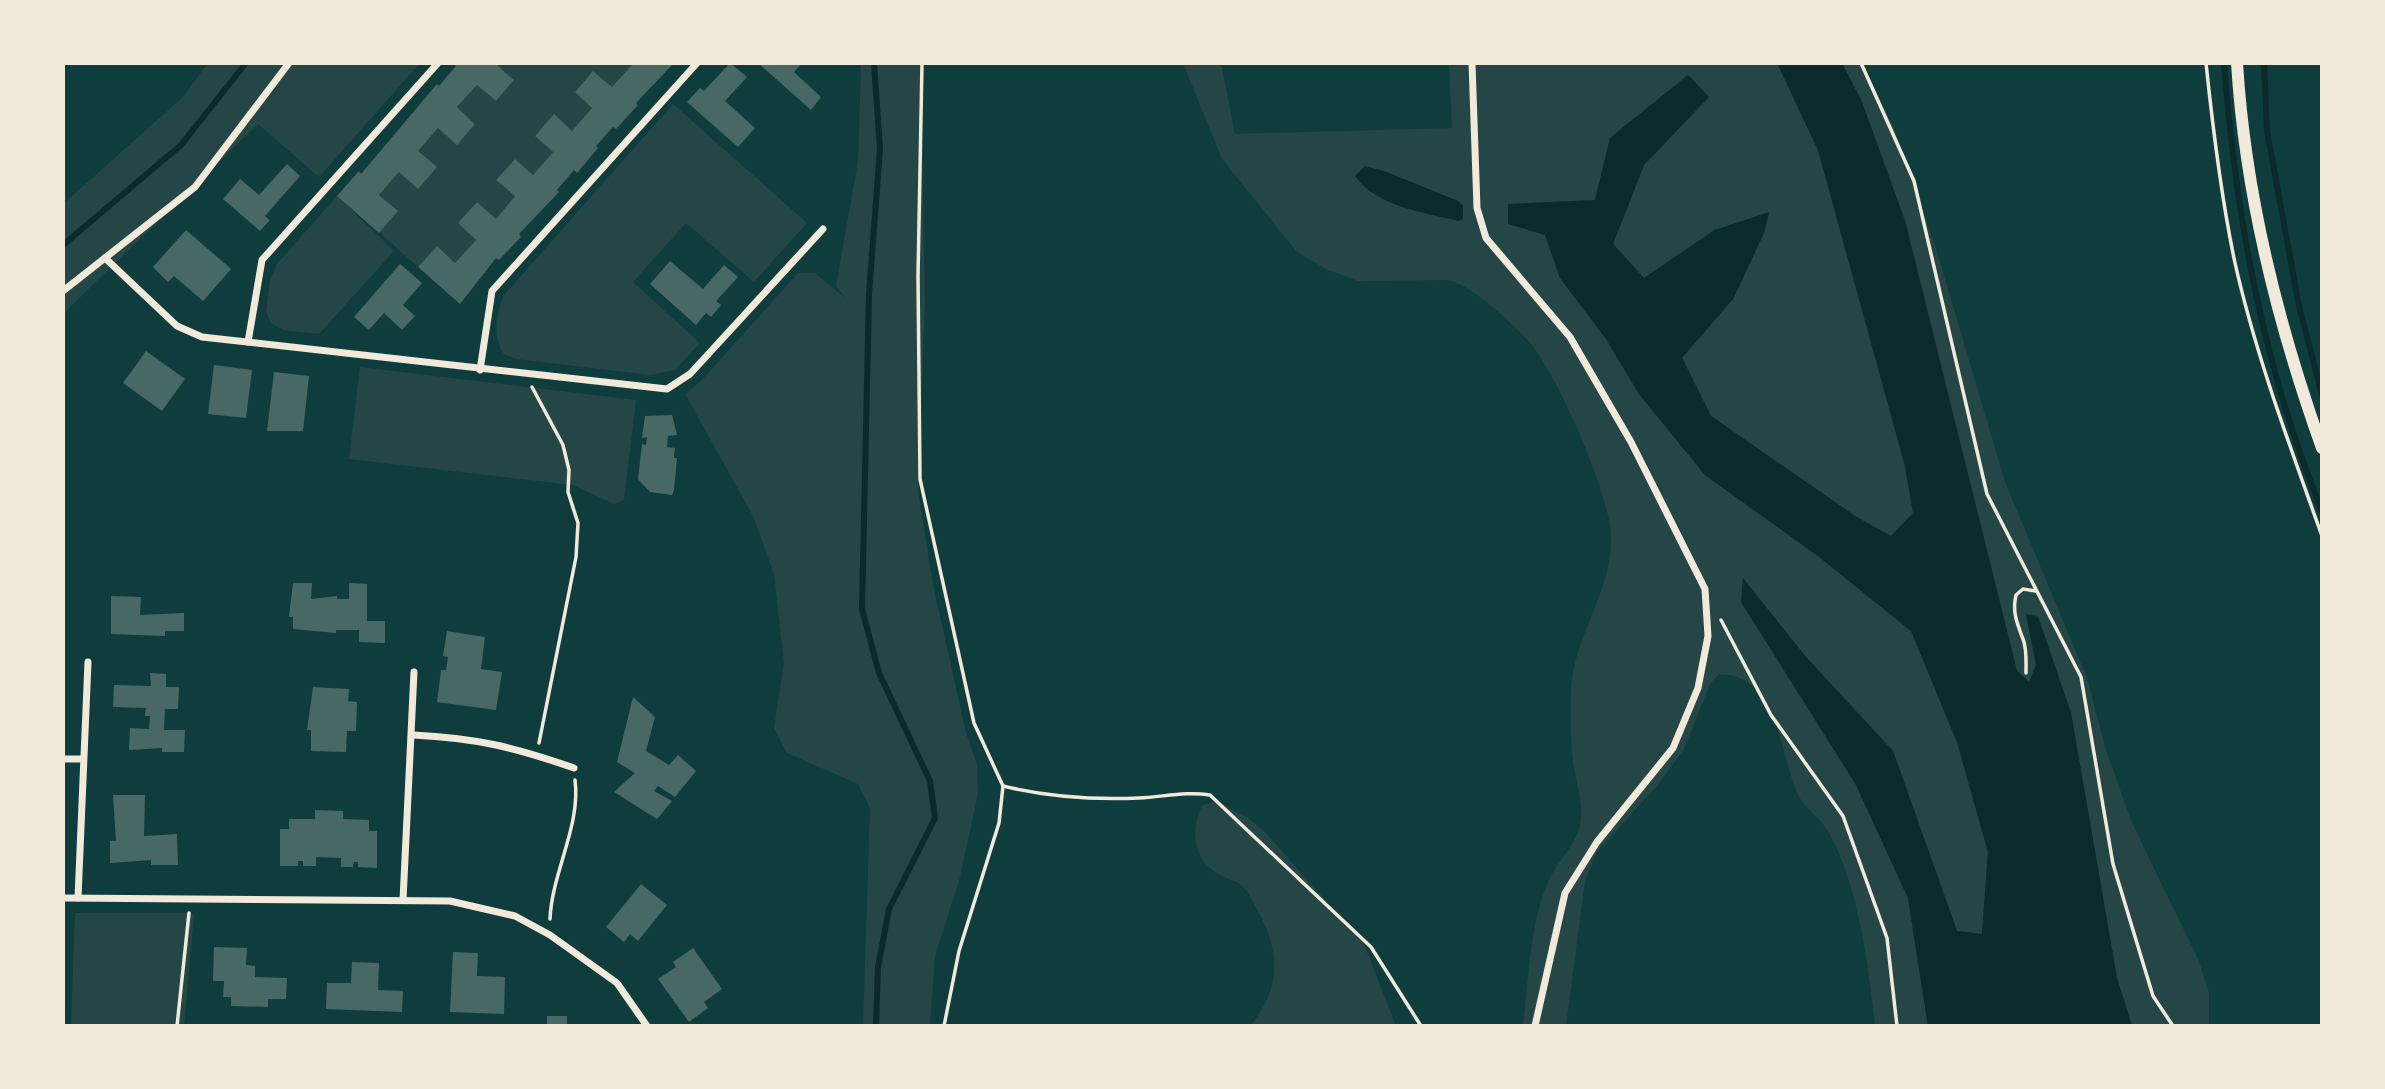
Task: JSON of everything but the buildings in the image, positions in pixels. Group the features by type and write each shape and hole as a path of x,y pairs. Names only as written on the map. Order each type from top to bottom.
{"street":[{"path":"63,291 195,187 289,63"},
{"path":"248,342 262,260 438,63"},
{"path":"480,370 492,290 697,63"},
{"path":"1472,63 1477,208 1486,238 1570,337 1631,442 1705,590 1708,636 1698,688 1673,748 1597,842 1565,893 1535,1026"},
{"path":"2237,63 2252,183 2270,270 2297,373 2322,448"},
{"path":"105,258 189,333 480,370 667,389 690,374 823,229"},
{"path":"78,898 88,662"},
{"path":"403,900 414,672"},
{"path":"413,735 507,745 574,768"},
{"path":"63,759 83,759"},
{"path":"63,898 403,900 450,901 483,906 515,916 550,935 617,983 647,1026"}],"path":[{"path":"922,63 918,276 920,479 974,723 1003,786 999,823 959,951 944,1026"},
{"path":"1860,63 1914,181 1987,494 2081,677 2113,864 2153,996 2173,1026"},
{"path":"2206,63 2212,123 2236,264 2265,371 2322,536"},
{"path":"526,375 563,445 569,470 568,492 578,523 576,558 537,755"},
{"path":"2026,673 2024,640 2017,627 2013,607 2016,595 2023,589 2036,591"},
{"path":"1705,590 1772,715 1843,816 1887,938 1897,1026"},
{"path":"550,935 551,900 577,798 574,768"},
{"path":"1003,786 1040,795 1084,798 1160,797 1194,792 1210,795 1371,947 1421,1026"},
{"path":"177,1026 190,899"}],"shaded area":[{"path":"208,63 420,63 319,177 258,124 63,314 63,204 183,97"},
{"path":"496,63 632,65 612,87 593,71 575,91 592,108 572,131 554,115 535,135 553,152 533,175 515,159 496,179 515,196 496,219 477,203 458,223 476,240 455,263 437,246 418,267 379,232 397,211 379,195 399,172 418,188 418,151 438,128 457,144 475,124 457,107 477,85 496,101 514,80"},
{"path":"861,63 921,63 925,302 918,491 933,585 966,733 977,764 978,794 959,881 935,956 930,1026 863,1026 870,808 858,784 787,753 774,728 784,663 774,574 753,516 685,394 701,381 798,273 815,273 845,298 836,286 858,161"},
{"path":"1183,63 1221,63 1235,134 1452,128 1449,63 1777,63 1818,150 1905,466 1913,513 1891,536 1855,516 1711,416 1682,357 1733,299 1764,233 1769,213 1714,230 1644,278 1613,244 1644,165 1708,98 1688,75 1610,138 1595,200 1509,204 1545,235 1560,278 1606,339 1639,394 1705,475 1818,556 1911,631 1957,742 1988,852 1982,934 1957,931 1893,751 1806,657 1743,579 1856,785 1908,898 1928,1026 1875,1026 1860,921 1835,844 1823,824 1801,800 1767,704 1756,689 1740,678 1719,674 1710,684 1684,749 1658,785 1597,852 1585,881 1566,1026 1523,1026 1531,952 1542,897 1549,880 1576,837 1581,820 1572,748 1571,689 1579,650 1600,595 1610,557 1609,518 1602,494 1581,436 1554,381 1530,343 1492,306 1468,289 1447,280 1358,281 1326,269 1297,252 1222,159","holes":["1366,166 1458,201 1463,206 1463,219 1458,221 1355,176"]},
{"path":"1777,63 1842,63 1862,102 1905,221 2017,671 2029,682 2036,665 2026,614 2038,617 2071,713 2117,978 2132,1026 1928,1026 1908,898 1856,785 1741,602 1743,578 1806,657 1893,751 1957,931 1982,934 1988,852 1957,742 1911,631 1818,556 1705,475 1639,394 1606,339 1560,278 1545,235 1508,224 1508,204 1595,200 1610,138 1688,75 1709,97 1644,165 1613,244 1644,278 1715,230 1769,212 1764,233 1733,299 1682,358 1711,416 1855,516 1891,536 1913,513 1905,466 1818,150"},
{"path":"1842,63 1861,63 1893,126 1935,245 2005,482 2087,678 2106,750 2132,823 2199,961 2209,993 2209,1026 2132,1026 2117,978 2071,713 2038,616 2026,614 2036,665 2029,682 2017,671 1905,221 1862,102"},
{"path":"673,104 807,223 754,282 686,223 633,282 700,343 675,370 651,375 516,359 504,354 498,341 497,324 499,308 505,294"},
{"path":"1365,166 1387,172 1458,201 1463,206 1463,219 1458,221 1416,211 1375,195 1355,176"},
{"path":"337,196 394,251 319,334 283,330 271,323 266,312 270,280 277,264"},
{"path":"360,367 636,400 624,500 614,504 573,485 349,459"},
{"path":"1214,801 1247,817 1266,833 1364,944 1396,1026 1250,1026 1268,998 1274,956 1266,926 1245,890 1238,883 1211,869 1199,853 1195,835 1198,816 1202,806"},
{"path":"75,913 194,915 184,1026 71,1026"}],"waterway":[{"path":"63,245 181,145 246,63"},
{"path":"874,63 880,149 869,294 862,609 879,673 930,781 935,818 889,909 878,967 876,1026"},
{"path":"2224,63 2236,178 2255,291 2283,402 2322,511"},
{"path":"2264,63 2267,131 2299,306 2322,395"}]}
